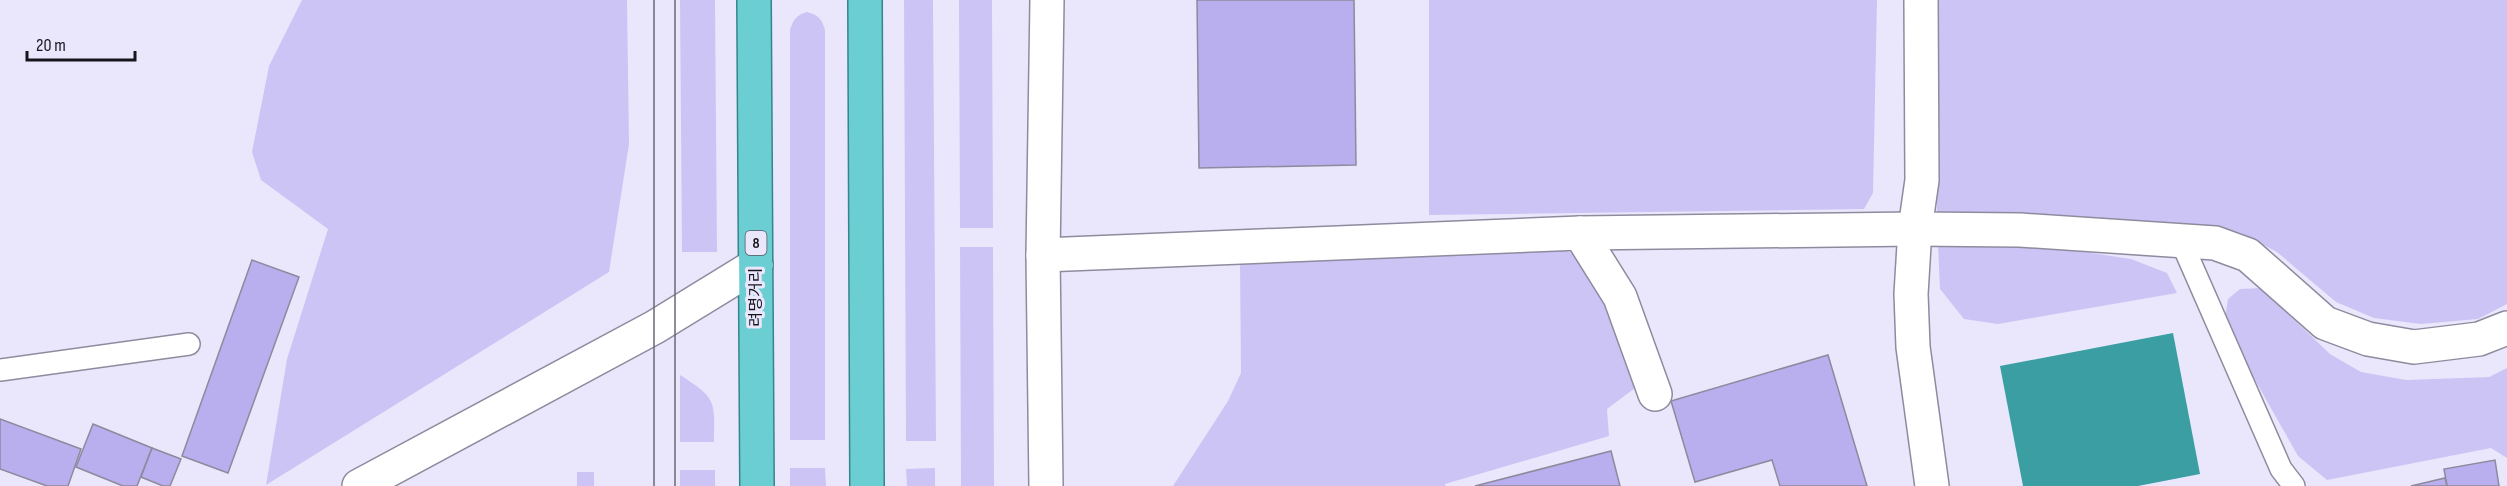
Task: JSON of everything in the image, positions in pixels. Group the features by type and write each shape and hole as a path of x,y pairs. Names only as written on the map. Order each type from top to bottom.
{"highway":[{"name":"려명거리","path":"754,0 757,486"},
{"path":"865,0 867,486"}],"street":[{"path":"1046,486 1043,255 1047,0"},
{"path":"1921,0 1922,180 1915,229 1911,294 1913,347 1932,486"},
{"path":"1043,255 1581,233 2020,230 2215,243 2248,255 2325,323 2367,339 2414,346 2479,339 2507,328"},
{"path":"1581,233 1620,297 1655,394"},
{"path":"359,486 655,327 756,265"}],"lane":[{"path":"2181,242 2281,469 2294,486"},
{"path":"0,370 189,344"}],"shaded area":[{"path":"302,0 627,0 629,144 609,272 266,485 287,359 328,229 261,180 252,152 269,66"},
{"path":"680,0 715,0 717,252 682,252"},
{"path":"904,0 933,0 936,441 906,441"},
{"path":"959,0 992,0 993,228 960,228"},
{"path":"1429,0 1877,0 1873,193 1864,209 1429,215"},
{"path":"1937,0 2507,0 2507,304 2478,319 2421,324 2374,318 2336,302 2277,252 2241,233 2158,222 1937,217"},
{"path":"807,12 819,18 825,30 825,440 790,440 790,30 795,18"},
{"path":"1938,245 2016,245 2131,259 2167,273 2177,293 1998,324 1964,319 1940,289"},
{"path":"960,247 993,247 994,486 961,486"},
{"path":"1564,250 1579,256 1604,304 1635,388 1607,409 1609,436 1445,484 1445,486 1173,486 1228,401 1241,373 1240,263"},
{"path":"2261,288 2330,354 2361,372 2406,380 2489,377 2507,368 2507,458 2491,448 2327,480 2298,456 2242,357 2225,318 2228,299 2240,289"},
{"path":"2173,333 2200,474 2138,486 2023,486 2000,366"},
{"path":"680,375 701,389 711,401 714,417 714,442 680,442"},
{"path":"790,468 825,468 826,486 790,486"},
{"path":"935,468 935,486 907,486 906,469"},
{"path":"680,470 715,470 715,486 680,486"},
{"path":"577,472 594,472 594,486 577,486"}],"building":[{"path":"1197,0 1354,0 1356,165 1199,168"},
{"path":"252,260 299,277 228,473 182,456"},
{"path":"1828,355 1867,486 1780,486 1772,460 1695,482 1671,401"},
{"path":"0,419 81,449 68,486 47,486 0,469"},
{"path":"93,424 152,448 137,486 123,486 76,467"},
{"path":"152,448 181,459 170,486 163,486 141,477"},
{"path":"1611,451 1620,486 1475,486"},
{"path":"2495,460 2499,486 2447,486 2444,469"},
{"path":"2445,478 2447,486 2411,486"}],"tram line":[{"path":"654,0 654,486"},
{"path":"675,0 675,486"}]}
